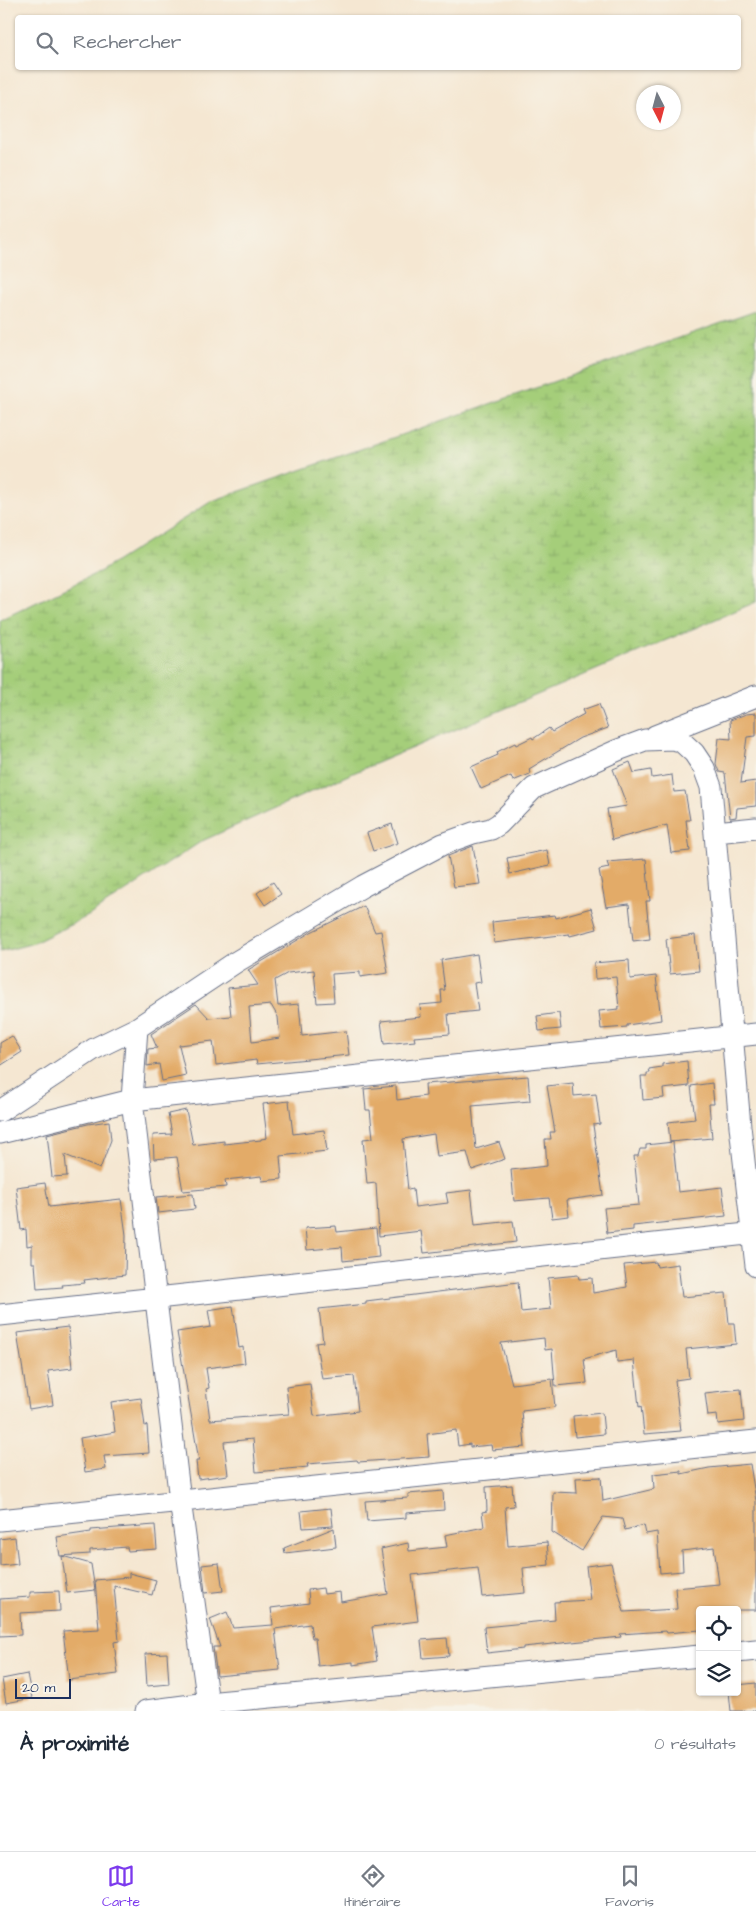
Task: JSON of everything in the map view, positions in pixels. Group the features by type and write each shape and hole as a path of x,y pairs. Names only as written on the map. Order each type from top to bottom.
{"street":[{"path":"0,1111 94,1049 137,1028 236,962 362,886 443,844 473,833 491,829 499,824 534,788 618,750 756,696"},
{"path":"645,740 672,739 681,741 694,753 704,768 712,787 740,1126 754,1233 756,1266"},
{"path":"715,832 756,828"},
{"path":"137,1028 132,1100 180,1500 208,1707"},
{"path":"0,1133 132,1100 756,1034"},
{"path":"0,1315 754,1233"},
{"path":"0,1520 756,1440"},
{"path":"741,1652 756,1650"},
{"path":"146,1711 208,1707 696,1656"}],"green space":[{"path":"756,311 756,602 346,776 202,841 88,916 34,943 0,952 0,620 101,571 212,501"}],"building":[{"path":"599,704 608,728 580,738 529,769 530,774 513,781 511,776 481,789 471,767 498,755 497,752 515,743 516,745 532,737 533,739 549,728 552,732 584,714 582,710"},
{"path":"756,713 756,736 747,737 741,783 756,781 756,806 737,808 736,817 730,818 725,773 719,772 716,764 719,738 731,739 730,720 746,714"},
{"path":"630,762 634,773 651,770 652,778 672,775 674,792 685,791 690,820 686,820 690,851 671,853 667,825 612,840 607,809 627,806 613,769"},
{"path":"392,824 398,843 373,851 367,833"},
{"path":"473,846 480,884 454,887 448,856"},
{"path":"547,850 550,865 510,874 507,858"},
{"path":"646,859 650,901 646,901 650,939 633,941 629,904 606,907 599,870 609,868 607,862"},
{"path":"273,882 281,894 265,905 257,893"},
{"path":"364,906 375,932 381,931 388,973 360,977 360,972 332,974 334,1002 317,1003 314,970 288,973 275,980 278,1006 299,1004 302,1036 346,1031 349,1055 257,1064 256,1060 216,1065 213,1041 179,1045 186,1076 162,1081 159,1064 147,1066 148,1049 157,1048 151,1034 196,1004 209,1018 231,1016 228,988 258,985 248,970 311,932","holes":["271,1005 278,1017 280,1038 252,1042 249,1007"]},
{"path":"591,908 597,929 570,936 569,934 494,943 492,922 555,915 556,918"},
{"path":"695,935 699,971 670,974 666,939"},
{"path":"477,954 481,982 474,983 478,1011 448,1014 450,1034 414,1037 415,1041 384,1044 381,1021 421,1017 420,1005 442,1003 441,990 445,990 441,960"},
{"path":"629,960 630,979 656,976 661,1020 627,1025 627,1027 601,1029 599,1011 619,1009 616,977 595,979 594,963"},
{"path":"559,1013 561,1029 539,1031 537,1016"},
{"path":"12,1036 22,1052 0,1066 0,1043"},
{"path":"687,1061 689,1086 663,1089 664,1098 643,1100 641,1076 647,1076 647,1073 650,1073 649,1069 662,1067 662,1064"},
{"path":"528,1076 530,1101 472,1106 476,1149 499,1142 505,1159 472,1170 467,1152 437,1156 434,1134 403,1139 408,1190 413,1189 415,1207 448,1203 446,1193 471,1190 475,1225 513,1221 516,1242 424,1253 421,1231 379,1236 376,1183 367,1184 363,1139 373,1138 370,1110 366,1110 364,1089 396,1086 397,1100 426,1096 425,1084"},
{"path":"573,1083 574,1096 596,1094 600,1124 593,1125 603,1195 567,1200 569,1216 552,1218 549,1198 514,1201 511,1170 547,1166 545,1139 551,1139 550,1132 555,1132 547,1086"},
{"path":"712,1083 714,1104 709,1104 712,1138 670,1142 668,1122 695,1119 691,1086"},
{"path":"289,1101 293,1134 324,1130 327,1151 280,1156 282,1179 262,1181 261,1176 225,1180 226,1187 183,1191 177,1157 154,1159 153,1135 172,1134 168,1114 186,1110 193,1145 224,1141 224,1144 267,1138 263,1104"},
{"path":"109,1121 111,1140 100,1169 65,1155 67,1176 52,1177 47,1134"},
{"path":"673,1142 678,1192 722,1187 726,1216 633,1226 633,1230 607,1233 604,1208 639,1205 634,1156 638,1156 640,1149 646,1149 646,1145"},
{"path":"45,1183 49,1207 121,1199 126,1235 125,1275 84,1280 85,1283 62,1285 63,1287 37,1289 35,1263 32,1263 32,1245 27,1246 26,1229 21,1230 16,1187"},
{"path":"193,1194 195,1209 158,1213 156,1197"},
{"path":"336,1226 337,1232 376,1228 379,1257 343,1261 342,1247 307,1250 305,1228"},
{"path":"656,1262 657,1267 678,1264 682,1297 726,1293 729,1323 734,1323 736,1344 686,1349 689,1378 675,1380 681,1431 644,1434 634,1360 617,1362 616,1350 584,1359 587,1383 555,1386 552,1349 545,1350 544,1338 501,1343 512,1384 552,1379 555,1407 522,1411 525,1447 492,1450 491,1445 470,1447 470,1444 458,1446 456,1430 427,1434 429,1457 307,1464 308,1467 256,1472 253,1439 224,1442 228,1475 198,1479 196,1461 199,1461 177,1332 211,1327 208,1310 233,1306 239,1348 243,1347 245,1363 206,1368 209,1388 206,1389 210,1420 289,1414 286,1387 310,1384 314,1416 358,1411 354,1376 322,1379 316,1343 323,1342 319,1309 366,1304 366,1301 518,1282 521,1312 551,1309 548,1278 578,1275 579,1279 592,1278 593,1293 627,1287 624,1265"},
{"path":"68,1327 72,1368 48,1371 53,1405 29,1409 17,1333"},
{"path":"741,1389 744,1421 718,1424 717,1415 708,1416 705,1393"},
{"path":"141,1398 145,1426 147,1425 149,1453 104,1456 106,1469 85,1472 80,1438 115,1432 111,1402"},
{"path":"602,1413 604,1434 575,1437 573,1416"},
{"path":"750,1464 756,1501 756,1610 741,1610 741,1606 696,1606 696,1630 620,1634 621,1637 523,1647 523,1649 487,1653 484,1627 555,1620 554,1602 590,1600 586,1566 611,1563 624,1612 677,1609 675,1588 719,1584 714,1547 682,1551 683,1571 660,1573 657,1532 646,1534 644,1525 625,1530 622,1519 603,1517 582,1551 552,1532 553,1492 577,1493 576,1478 601,1477 603,1501 654,1489 653,1474 681,1471 681,1474 709,1468"},
{"path":"512,1485 514,1506 505,1507 508,1546 547,1542 549,1565 523,1568 525,1593 482,1597 478,1568 412,1575 418,1621 372,1627 377,1661 353,1665 353,1662 318,1666 315,1638 312,1638 310,1624 275,1629 280,1670 217,1676 213,1647 220,1647 210,1619 227,1612 233,1628 273,1625 271,1608 309,1603 308,1590 323,1588 324,1594 340,1592 341,1602 388,1594 381,1549 408,1543 409,1551 447,1547 445,1535 484,1527 482,1512 487,1511 486,1487"},
{"path":"443,1491 444,1510 406,1513 406,1518 367,1521 365,1501 408,1498 408,1494"},
{"path":"331,1508 333,1526 303,1528 301,1511"},
{"path":"155,1525 157,1549 128,1551 127,1547 90,1550 90,1554 60,1556 57,1537 91,1532 91,1530"},
{"path":"334,1528 336,1547 285,1553 284,1548"},
{"path":"15,1537 18,1564 0,1566 0,1539"},
{"path":"62,1556 91,1564 95,1590 67,1593"},
{"path":"219,1563 223,1591 205,1593 202,1565"},
{"path":"129,1573 156,1580 152,1595 114,1586 119,1641 114,1642 118,1674 69,1680 63,1631 99,1629 95,1580 129,1577"},
{"path":"59,1591 60,1611 20,1613 21,1635 0,1636 0,1599 30,1597 30,1592"},
{"path":"447,1638 449,1656 423,1658 421,1640"},
{"path":"167,1653 169,1684 147,1686 145,1654"},
{"path":"27,1674 32,1698 6,1703 2,1679"},
{"path":"756,1683 756,1711 731,1711 729,1696 741,1696 741,1685"}]}
